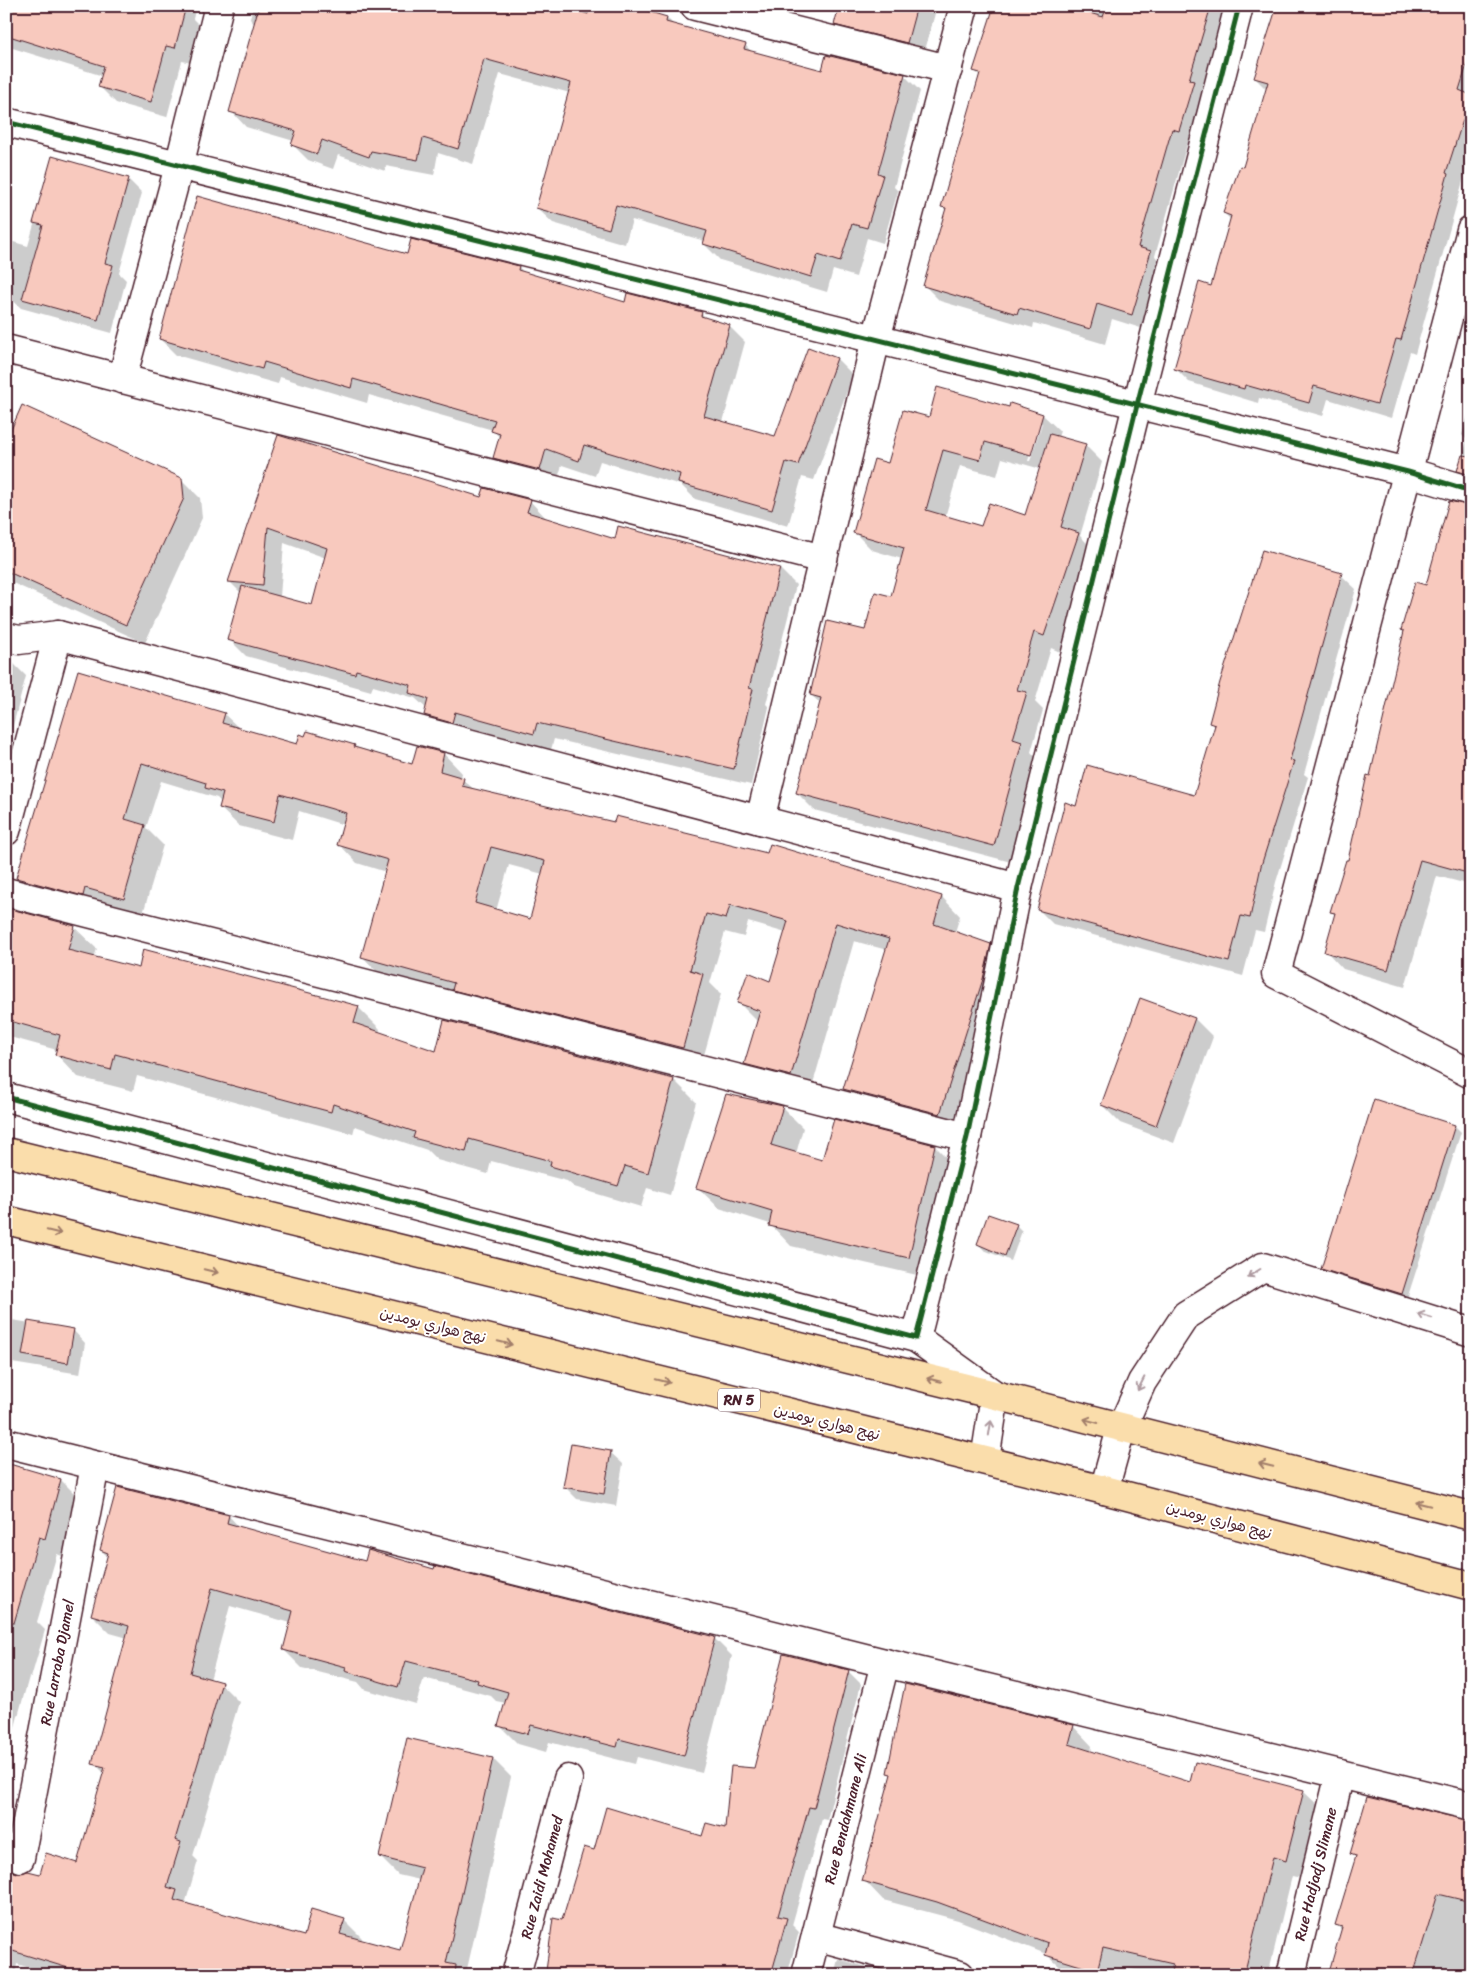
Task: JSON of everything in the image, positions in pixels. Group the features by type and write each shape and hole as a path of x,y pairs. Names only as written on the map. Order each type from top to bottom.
{"main road":[{"path":"6,1152 995,1395 1121,1429 1471,1516"},
{"name":"نهج هواري بومدين","path":"6,1220 985,1460 1471,1586"}],"street":[{"path":"122,379 180,166 219,6"},
{"path":"695,6 948,69"},
{"path":"760,820 876,339 964,6"},
{"path":"916,1338 967,1137 1018,888 1136,405 1239,6"},
{"path":"6,122 1408,472 1471,490"},
{"path":"1471,230 1276,974 1471,1074"},
{"path":"6,349 823,559"},
{"path":"6,636 19,640 58,635 1018,888"},
{"path":"6,831 58,635"},
{"path":"6,892 967,1137"},
{"path":"6,1097 916,1338 995,1395 985,1460"},
{"path":"1104,1490 1121,1429 1142,1382 1186,1315 1263,1267 1471,1332"},
{"path":"6,1443 885,1663 1471,1806"},
{"name":"Rue Larraba Djamel","path":"20,1858 95,1466"},
{"name":"Rue Bendahmane Ali","path":"806,1975 885,1663"},
{"name":"Rue Hadjadj Slimane","path":"1291,1975 1340,1774"},
{"name":"Rue Zaidi Mohamed","path":"516,1975 568,1779"},
{"path":"816,1936 960,1975"}],"building":[{"path":"6,6 186,6 175,48 166,46 151,102 98,87 104,66 6,35"},
{"path":"259,6 561,6 588,14 590,6 630,6 667,17 666,22 746,44 744,49 822,70 826,55 905,74 878,173 883,175 867,228 852,224 840,262 818,255 811,277 703,244 707,231 616,205 609,229 536,208 571,83 484,59 458,149 423,138 418,160 371,151 369,157 322,140 317,154 291,145 296,131 229,112"},
{"path":"839,6 917,6 907,43 834,25"},
{"path":"994,6 1066,6 1103,17 1107,6 1211,6 1189,80 1194,81 1179,131 1172,129 1138,247 1151,251 1132,315 1097,304 1090,329 1019,308 1017,314 923,286 946,208 941,207 980,73 973,71"},
{"path":"1277,6 1471,6 1471,52 1459,90 1471,95 1446,173 1448,174 1401,340 1396,339 1377,404 1314,386 1309,403 1245,385 1244,389 1174,369 1199,282 1211,286 1231,216 1223,213 1240,166 1243,167 1268,82 1254,78"},
{"path":"52,156 129,178 105,263 113,265 98,320 22,299 43,225 33,223"},
{"path":"197,196 407,254 411,239 519,266 518,270 625,302 627,293 702,312 701,316 730,325 704,416 775,436 808,347 837,358 798,465 786,462 772,510 678,483 680,474 584,445 579,461 546,449 540,470 493,458 500,434 491,431 495,420 353,379 351,388 264,362 262,369 159,339"},
{"path":"937,387 1009,407 1010,403 1043,414 1031,455 985,442 980,460 943,450 926,510 981,526 989,503 1025,515 1050,434 1086,444 1061,527 1079,533 1044,636 1034,632 1017,690 1027,692 1013,739 1022,742 994,846 796,793 821,698 810,695 827,621 865,630 875,592 891,596 904,548 853,533 874,459 888,463 903,410 929,417"},
{"path":"22,405 182,478 184,498 126,625 6,571 6,441"},
{"path":"278,435 481,497 484,488 531,500 527,512 615,539 618,526 780,568 749,688 753,689 734,769 537,723 534,734 455,712 452,723 424,715 428,699 409,693 411,685 356,670 355,674 227,640 242,586 312,605 327,548 268,527 263,585 228,582"},
{"path":"1462,455 1471,456 1471,475 1457,471"},
{"path":"1449,501 1471,506 1471,874 1420,860 1388,970 1324,952 1335,913 1330,912 1346,860 1348,860 1367,775 1370,776 1404,631 1401,630 1415,582 1426,585"},
{"path":"1262,550 1342,573 1290,760 1294,761 1261,866 1250,918 1241,916 1229,962 1037,910 1065,802 1076,806 1087,765 1194,795 1215,725 1209,723 1220,682"},
{"path":"78,670 225,713 222,723 297,744 300,734 305,736 307,731 412,764 417,746 444,753 440,771 464,778 462,786 614,822 616,816 767,853 770,844 942,896 934,924 991,944 983,979 940,1114 843,1089 889,939 836,923 791,1076 744,1064 760,1011 737,1003 748,972 770,981 788,921 730,905 726,919 706,914 690,970 703,974 683,1048 452,990 454,983 361,957 388,860 337,845 346,813 280,794 274,822 219,808 223,793 205,788 206,783 142,763 125,819 145,825 124,899 85,888 83,896 16,878","holes":["491,847 545,861 530,919 475,903"]},
{"path":"7,908 75,926 68,950 139,968 143,949 359,1006 354,1023 436,1051 444,1020 674,1079 648,1173 625,1166 618,1186 550,1166 551,1161 469,1139 466,1152 413,1138 415,1132 333,1104 331,1112 115,1054 111,1070 55,1055 60,1035 6,1020"},
{"path":"1140,998 1195,1018 1156,1126 1101,1105"},
{"path":"726,1094 783,1106 771,1145 822,1160 834,1119 935,1145 909,1258 769,1226 772,1211 696,1188"},
{"path":"1374,1099 1455,1125 1402,1294 1321,1269"},
{"path":"988,1214 1017,1224 1005,1256 977,1244"},
{"path":"28,1321 74,1329 68,1363 22,1355"},
{"path":"571,1444 611,1451 604,1494 563,1487"},
{"path":"6,1463 61,1479 45,1539 39,1537 14,1623 6,1621"},
{"path":"117,1487 229,1515 227,1523 365,1561 368,1550 434,1569 435,1566 715,1637 684,1756 619,1739 617,1747 531,1725 528,1734 498,1726 508,1692 477,1683 478,1680 406,1661 398,1687 345,1671 346,1667 283,1650 293,1611 212,1588 190,1673 222,1682 175,1840 181,1842 167,1887 177,1890 174,1900 304,1936 311,1909 345,1919 340,1934 400,1950 422,1868 379,1857 407,1738 493,1758 446,1963 456,1965 455,1975 91,1975 6,1949 6,1865 17,1873 28,1871 40,1874 46,1853 77,1863 105,1767 92,1764 129,1626 91,1615 108,1553 100,1550"},
{"path":"783,1654 849,1670 814,1808 809,1807 778,1916 787,1918 771,1975 552,1975 553,1972 546,1971 553,1918 562,1920 584,1847 594,1850 606,1807 702,1836 706,1823 725,1828 731,1766 754,1768"},
{"path":"905,1684 1074,1725 1069,1744 1190,1782 1195,1762 1304,1790 1286,1861 1273,1857 1244,1975 1170,1975 1173,1964 1103,1948 1097,1971 1045,1955 1048,1943 937,1902 862,1881 891,1774 887,1773"},
{"path":"1367,1797 1471,1821 1471,1902 1438,1894 1413,1975 1328,1975 1342,1927 1335,1925 1356,1856 1350,1854"}],"cycle path":[{"path":"6,1097 916,1338 967,1137 1018,888 1137,405 1239,6"},
{"path":"6,122 1408,472 1471,491"}]}
